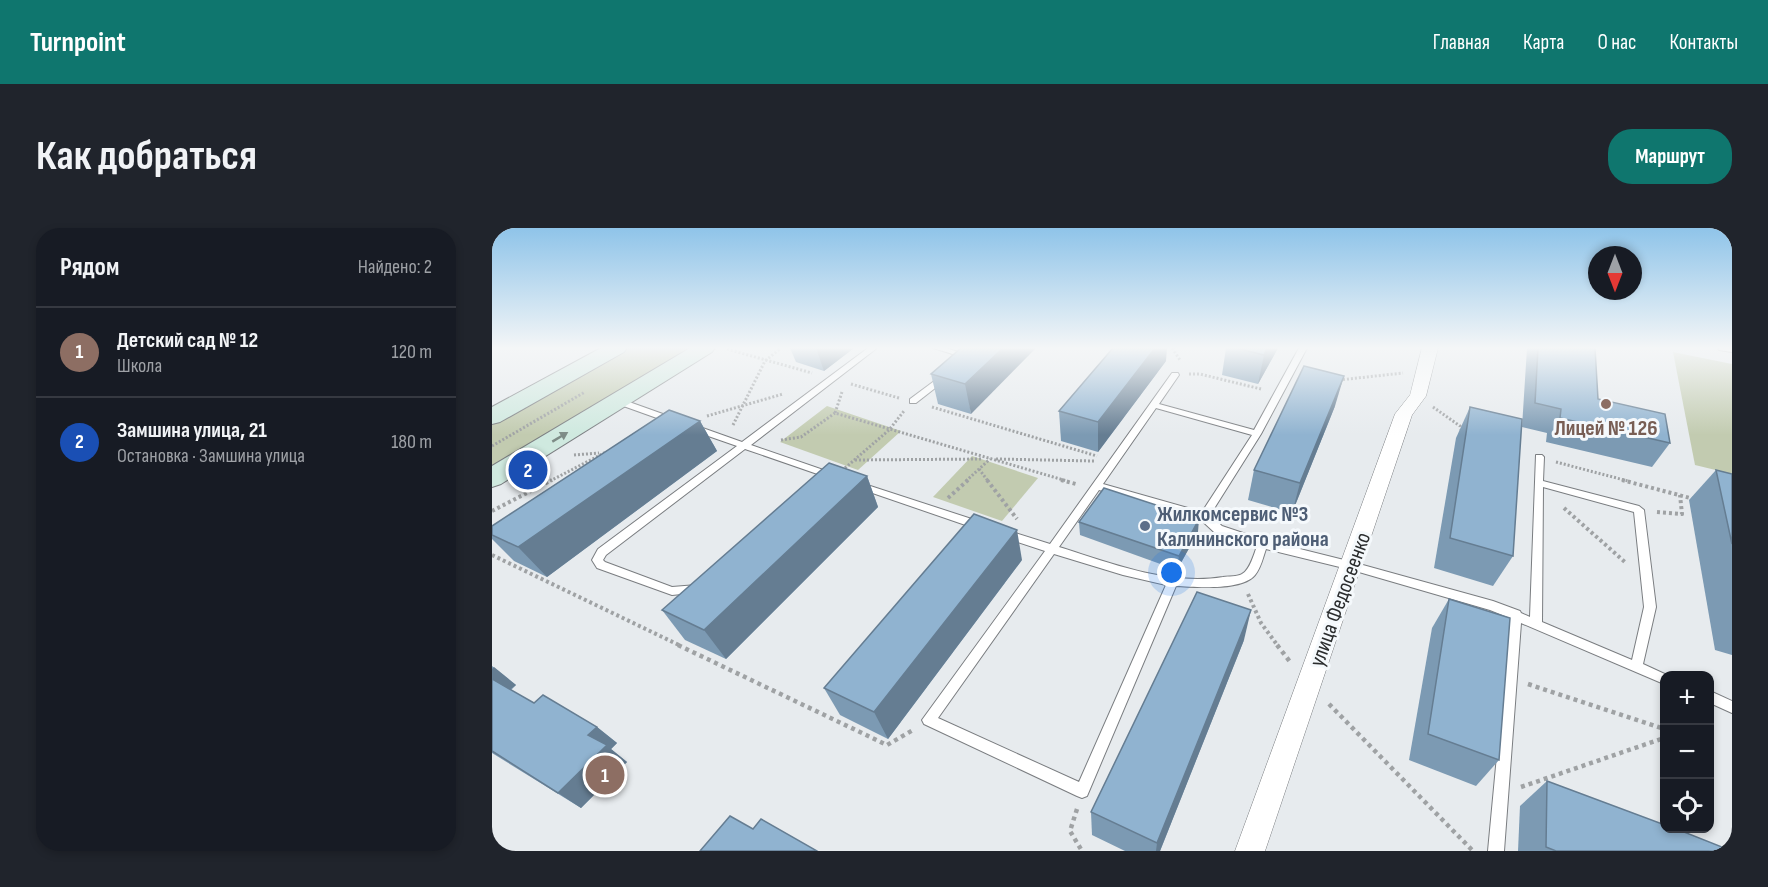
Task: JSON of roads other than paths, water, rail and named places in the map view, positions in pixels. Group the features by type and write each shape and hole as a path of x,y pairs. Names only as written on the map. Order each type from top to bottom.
{"street":[{"path":"492,417 564,377"},
{"path":"492,478 657,377"},
{"name":"улица Федосеенко","path":"1250,851 1404,414 1418,396 1423,377"}],"lane":[{"path":"710,584 695,590 672,591 601,565 597,560 602,552 835,377"},
{"path":"913,401 944,377"},
{"path":"1173,583 1082,791 929,720 1116,461 1174,377"},
{"path":"1204,516 1257,434 1287,377"},
{"path":"618,401 745,446 831,481 1155,581 1173,583 1233,581 1245,578 1252,571 1263,544"},
{"path":"1154,405 1257,434"},
{"path":"1536,622 1539,458"},
{"path":"1539,483 1639,510 1650,607 1636,667"},
{"path":"1097,486 1204,516 1218,529 1263,544 1352,566 1516,614 1660,677"},
{"path":"1496,851 1516,614"},
{"path":"1714,699 1732,707"}],"place":[{"name":"Лицей № 126","path":"1606,404"},
{"name":"Замшина улица, 21","path":"528,470"},
{"name":"Жилкомсервис №3 Калининского района","path":"1145,526"},
{"name":"Детский сад № 12","path":"605,775"}]}
